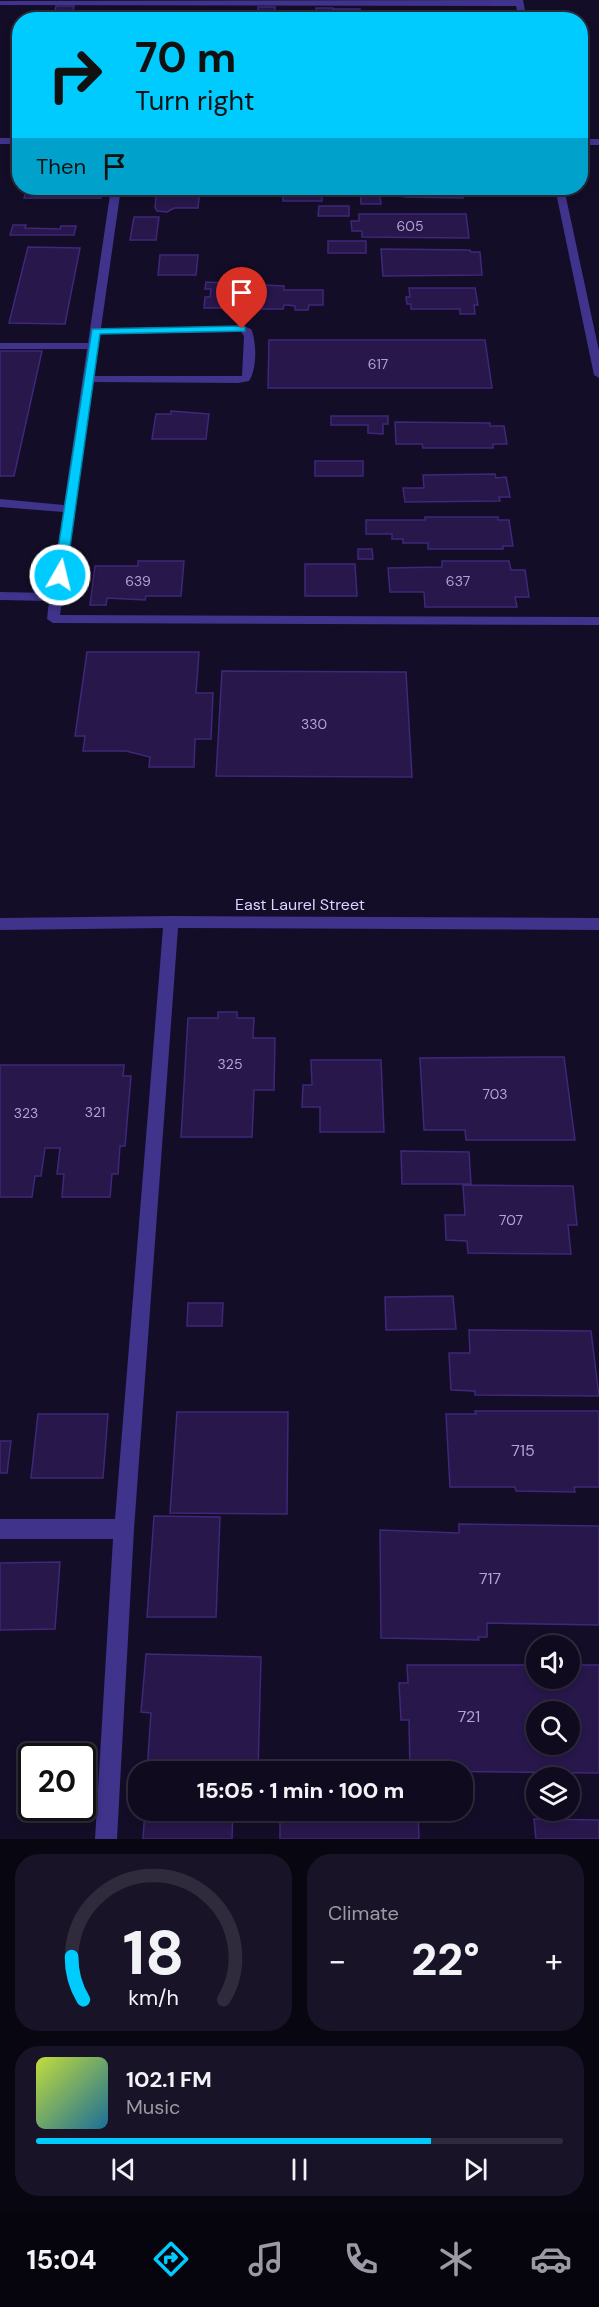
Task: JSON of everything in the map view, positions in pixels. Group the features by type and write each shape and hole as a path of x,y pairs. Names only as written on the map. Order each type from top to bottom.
{"street":[{"path":"0,3 519,2"},
{"path":"115,195 53,619 599,621"},
{"path":"560,195 599,375"},
{"path":"88,379 238,380 245,379 249,375 249,336 247,331 242,329 96,331"},
{"path":"0,346 93,346"},
{"path":"0,503 69,509"},
{"path":"0,596 57,597"},
{"path":"106,1839 124,1529 171,922"},
{"name":"East Laurel Street","path":"0,924 171,922 599,924"},
{"path":"0,1529 124,1529"}],"building":[{"path":"56,6 74,6 73,12 55,12"},
{"path":"258,7 275,7 275,12 258,12"},
{"path":"316,8 333,8 333,12 316,12"},
{"path":"334,9 360,9 360,12 334,12"},
{"path":"25,195 102,195 101,198 24,198"},
{"path":"156,195 199,195 198,208 174,208 167,212 157,211 155,207"},
{"path":"283,195 322,195 322,201 283,201"},
{"path":"360,195 380,195 381,204 361,204"},
{"path":"403,195 470,196 462,196 463,198 404,197"},
{"path":"319,206 349,206 349,216 318,216"},
{"path":"359,214 466,214 469,238 362,237 362,231 352,231 351,221 359,221"},
{"path":"134,217 159,217 156,240 130,240"},
{"path":"13,225 26,225 25,228 60,229 61,226 76,226 74,235 10,235"},
{"path":"328,241 366,241 366,253 328,253"},
{"path":"28,247 80,248 65,324 9,323"},
{"path":"381,249 480,252 482,275 383,276"},
{"path":"160,255 198,255 196,275 158,275"},
{"path":"206,282 284,286 284,290 323,290 323,305 309,305 308,310 295,310 295,306 288,305 284,305 283,309 251,309 252,305 243,305 242,308 204,308 205,297 210,297 211,289 205,289"},
{"path":"409,288 475,288 478,305 474,305 475,314 460,314 460,309 411,309 411,304 407,304 406,297 410,297"},
{"path":"269,340 485,340 492,388 268,388"},
{"path":"0,351 42,351 14,476 0,476"},
{"path":"171,411 209,414 206,439 152,439 156,414 171,414"},
{"path":"331,416 388,416 388,424 383,424 383,434 368,433 368,425 331,425"},
{"path":"395,422 490,423 490,426 504,426 507,444 493,444 493,448 423,448 422,444 396,444"},
{"path":"315,461 363,461 363,476 315,476"},
{"path":"495,474 496,478 506,477 510,497 499,497 500,501 405,502 403,488 424,488 423,475"},
{"path":"425,517 498,517 498,520 509,520 513,546 503,546 503,549 428,549 428,543 403,543 403,539 392,539 392,534 366,534 366,520 425,520"},
{"path":"358,549 372,549 373,559 358,559"},
{"path":"138,561 184,561 181,596 146,596 145,600 107,598 106,605 90,605 95,566 138,566"},
{"path":"442,561 509,561 511,570 525,570 529,597 515,597 517,607 425,607 424,592 390,592 388,568 442,567"},
{"path":"305,564 355,564 357,596 305,596"},
{"path":"87,652 199,652 196,693 213,693 211,739 195,739 194,767 149,767 150,757 126,751 83,751 85,736 75,736"},
{"path":"222,671 406,672 412,777 216,776"},
{"path":"218,1012 237,1012 237,1018 254,1018 253,1038 275,1038 274,1090 254,1090 252,1137 181,1137 188,1018 218,1018"},
{"path":"564,1057 575,1140 466,1140 465,1130 424,1130 420,1058"},
{"path":"311,1060 381,1060 384,1132 320,1132 320,1107 302,1107 303,1085 312,1085"},
{"path":"0,1065 124,1065 123,1076 131,1076 125,1146 120,1146 118,1174 112,1174 110,1197 62,1197 64,1174 57,1174 60,1148 45,1148 41,1176 35,1176 32,1197 0,1197"},
{"path":"401,1151 469,1152 471,1184 402,1184"},
{"path":"463,1185 573,1186 577,1225 568,1225 571,1254 468,1253 467,1241 446,1240 445,1215 465,1215"},
{"path":"453,1296 456,1329 386,1330 385,1297"},
{"path":"188,1303 223,1303 222,1326 187,1326"},
{"path":"469,1330 591,1331 599,1396 475,1395 475,1391 451,1390 449,1353 470,1353"},
{"path":"475,1411 599,1411 599,1487 574,1487 575,1492 516,1491 515,1487 450,1487 446,1414 476,1414"},
{"path":"177,1412 288,1412 287,1514 170,1513"},
{"path":"38,1414 108,1414 103,1478 31,1478"},
{"path":"0,1441 11,1441 7,1473 0,1473"},
{"path":"154,1516 220,1517 216,1617 147,1617"},
{"path":"459,1524 599,1526 599,1625 487,1623 487,1637 478,1637 479,1640 381,1638 380,1530 459,1533"},
{"path":"60,1562 55,1629 0,1630 0,1563"},
{"path":"146,1654 261,1657 258,1761 148,1761 151,1713 141,1712"},
{"path":"407,1665 526,1665 526,1689 580,1689 580,1665 599,1665 599,1773 580,1773 580,1767 526,1767 526,1772 473,1772 473,1761 410,1761 409,1720 401,1720 399,1683 408,1683"},
{"path":"599,1820 599,1839 536,1839 534,1821"},
{"path":"144,1821 233,1821 232,1839 143,1839"},
{"path":"280,1821 418,1821 419,1839 280,1839"}],"route":[{"path":"60,575 96,331 242,329"}]}
